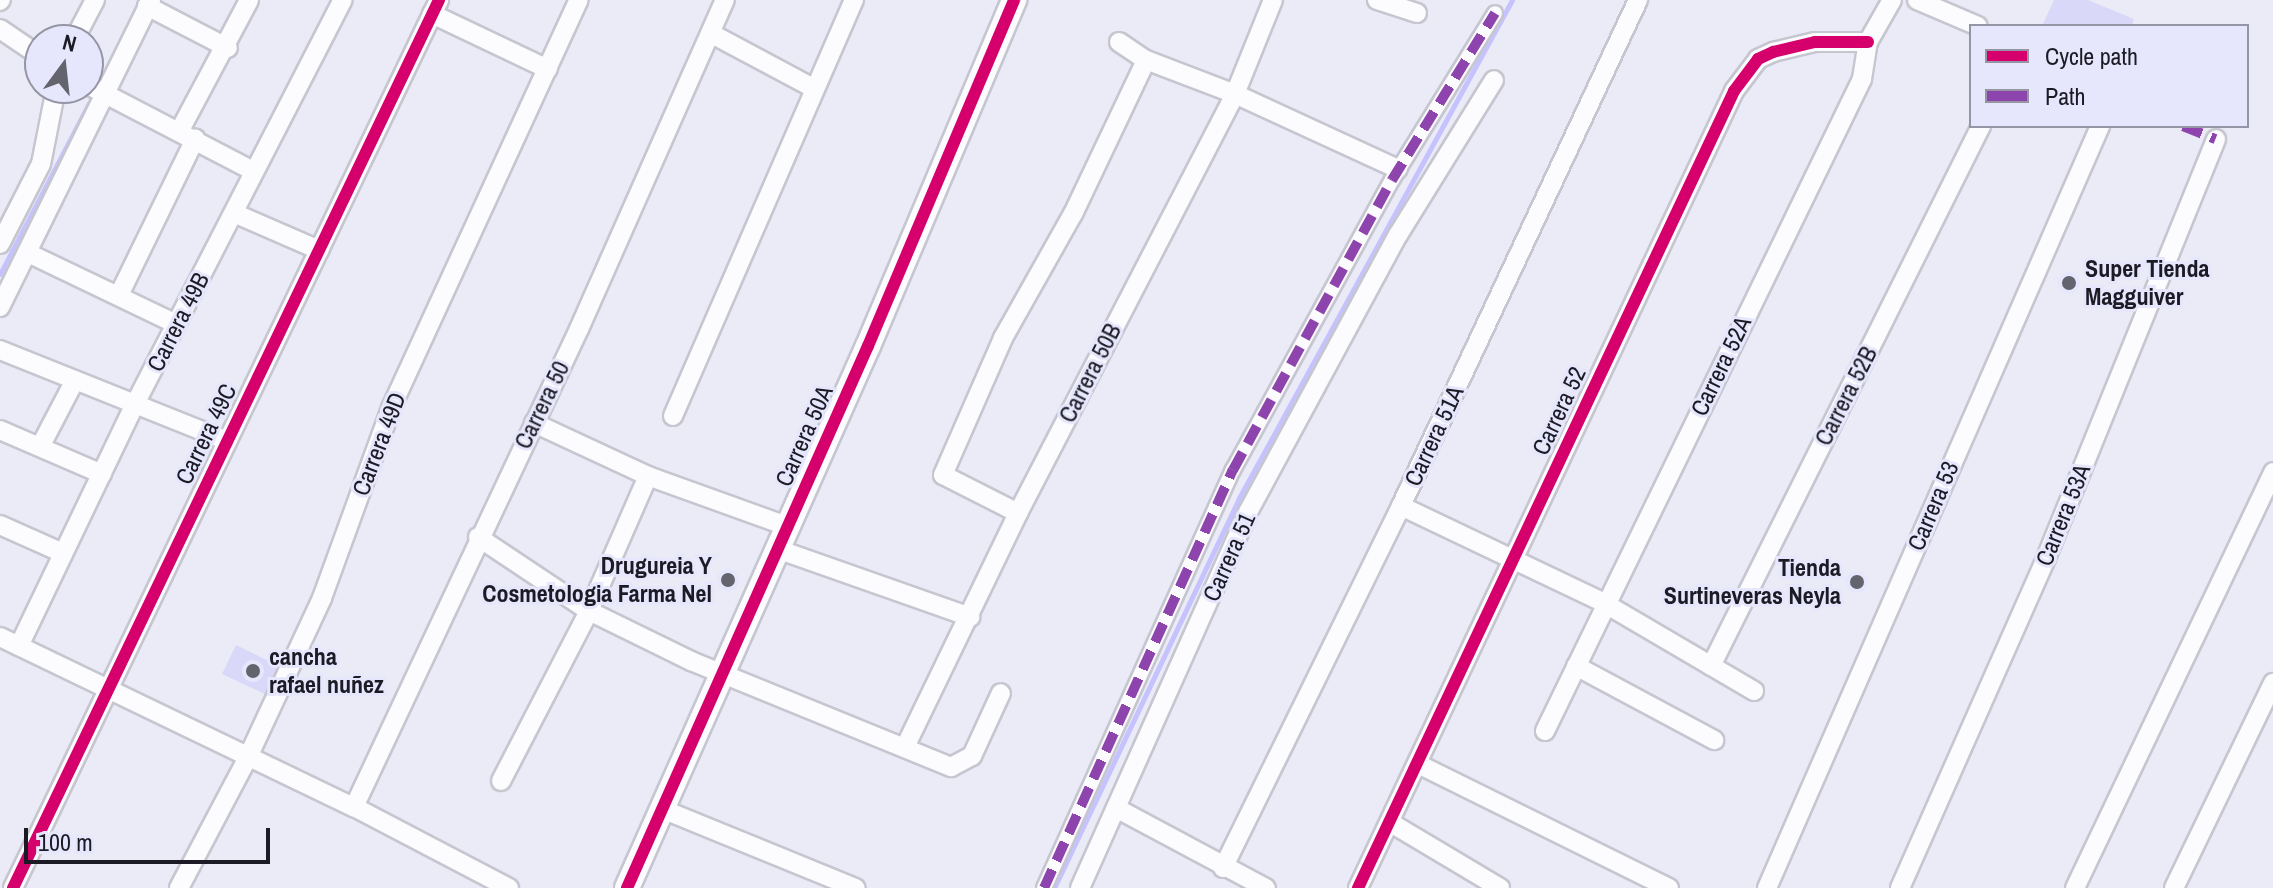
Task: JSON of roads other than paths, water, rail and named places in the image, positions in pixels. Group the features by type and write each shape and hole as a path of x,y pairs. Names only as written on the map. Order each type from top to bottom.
{"street":[{"path":"82,24 95,0"},
{"path":"119,295 249,0"},
{"name":"Carrera 49B","path":"19,646 135,404 343,0"},
{"name":"Carrera 49D","path":"179,888 248,757 322,598 391,408 579,0"},
{"name":"Carrera 50","path":"354,807 534,423 725,0"},
{"path":"673,416 813,88 854,0"},
{"name":"Carrera 50A","path":"627,888 1014,0"},
{"name":"Carrera 50B","path":"906,745 1018,513 1235,94 1273,0"},
{"path":"1377,0 1417,13"},
{"name":"Carrera 51A","path":"1223,868 1401,506 1638,0"},
{"name":"Carrera 52A","path":"1545,731 1604,603 1862,79 1868,42 1892,0"},
{"path":"1917,0 1973,24"},
{"path":"0,307 149,3 228,48"},
{"path":"436,7 548,69"},
{"name":"Carrera 49C","path":"13,888 436,7"},
{"path":"1044,888 1202,531 1398,169 1495,13"},
{"path":"0,29 24,45"},
{"path":"712,34 813,88"},
{"path":"1119,42 1146,60 1235,94 1398,169"},
{"name":"Carrera 52","path":"1358,888 1746,71 1758,59 1789,46 1868,42"},
{"path":"1018,513 943,475 1003,338 1073,214 1146,60"},
{"name":"Carrera 51","path":"1080,888 1248,512 1398,235 1494,80"},
{"path":"105,94 188,134 253,171"},
{"path":"0,244 41,164 53,104"},
{"name":"Carrera 52B","path":"1711,666 1980,128"},
{"name":"Carrera 53","path":"1767,888 2099,128"},
{"name":"Carrera 53A","path":"1900,888 2046,558 2216,139"},
{"path":"234,213 319,250"},
{"path":"28,253 176,324"},
{"path":"0,350 228,441"},
{"path":"41,445 75,380"},
{"path":"534,423 648,476 787,526"},
{"path":"0,430 41,445 102,474"},
{"path":"2075,888 2273,472"},
{"path":"501,781 589,611 648,476"},
{"path":"1401,506 1604,603 1754,691"},
{"path":"0,525 63,553"},
{"path":"478,537 589,611 719,672 906,745 951,767 972,756 1001,693"},
{"path":"777,549 970,617"},
{"path":"0,637 354,807 509,888"},
{"path":"1576,666 1714,740"},
{"path":"2174,888 2273,683"},
{"path":"1418,764 1669,888"},
{"path":"1116,808 1223,868 1266,888"},
{"path":"662,809 856,888"},
{"path":"1391,823 1500,888"}],"waterway":[{"path":"1054,888 1239,498 1512,0"},
{"path":"0,274 88,104"}],"place":[{"name":"Super Tienda Magguiver","path":"2069,283"},
{"name":"Drugureia Y Cosmetologia Farma Nel","path":"728,580"},
{"name":"Tienda Surtineveras Neyla","path":"1857,582"},
{"name":"cancha rafael nuñez","path":"253,671"}]}
